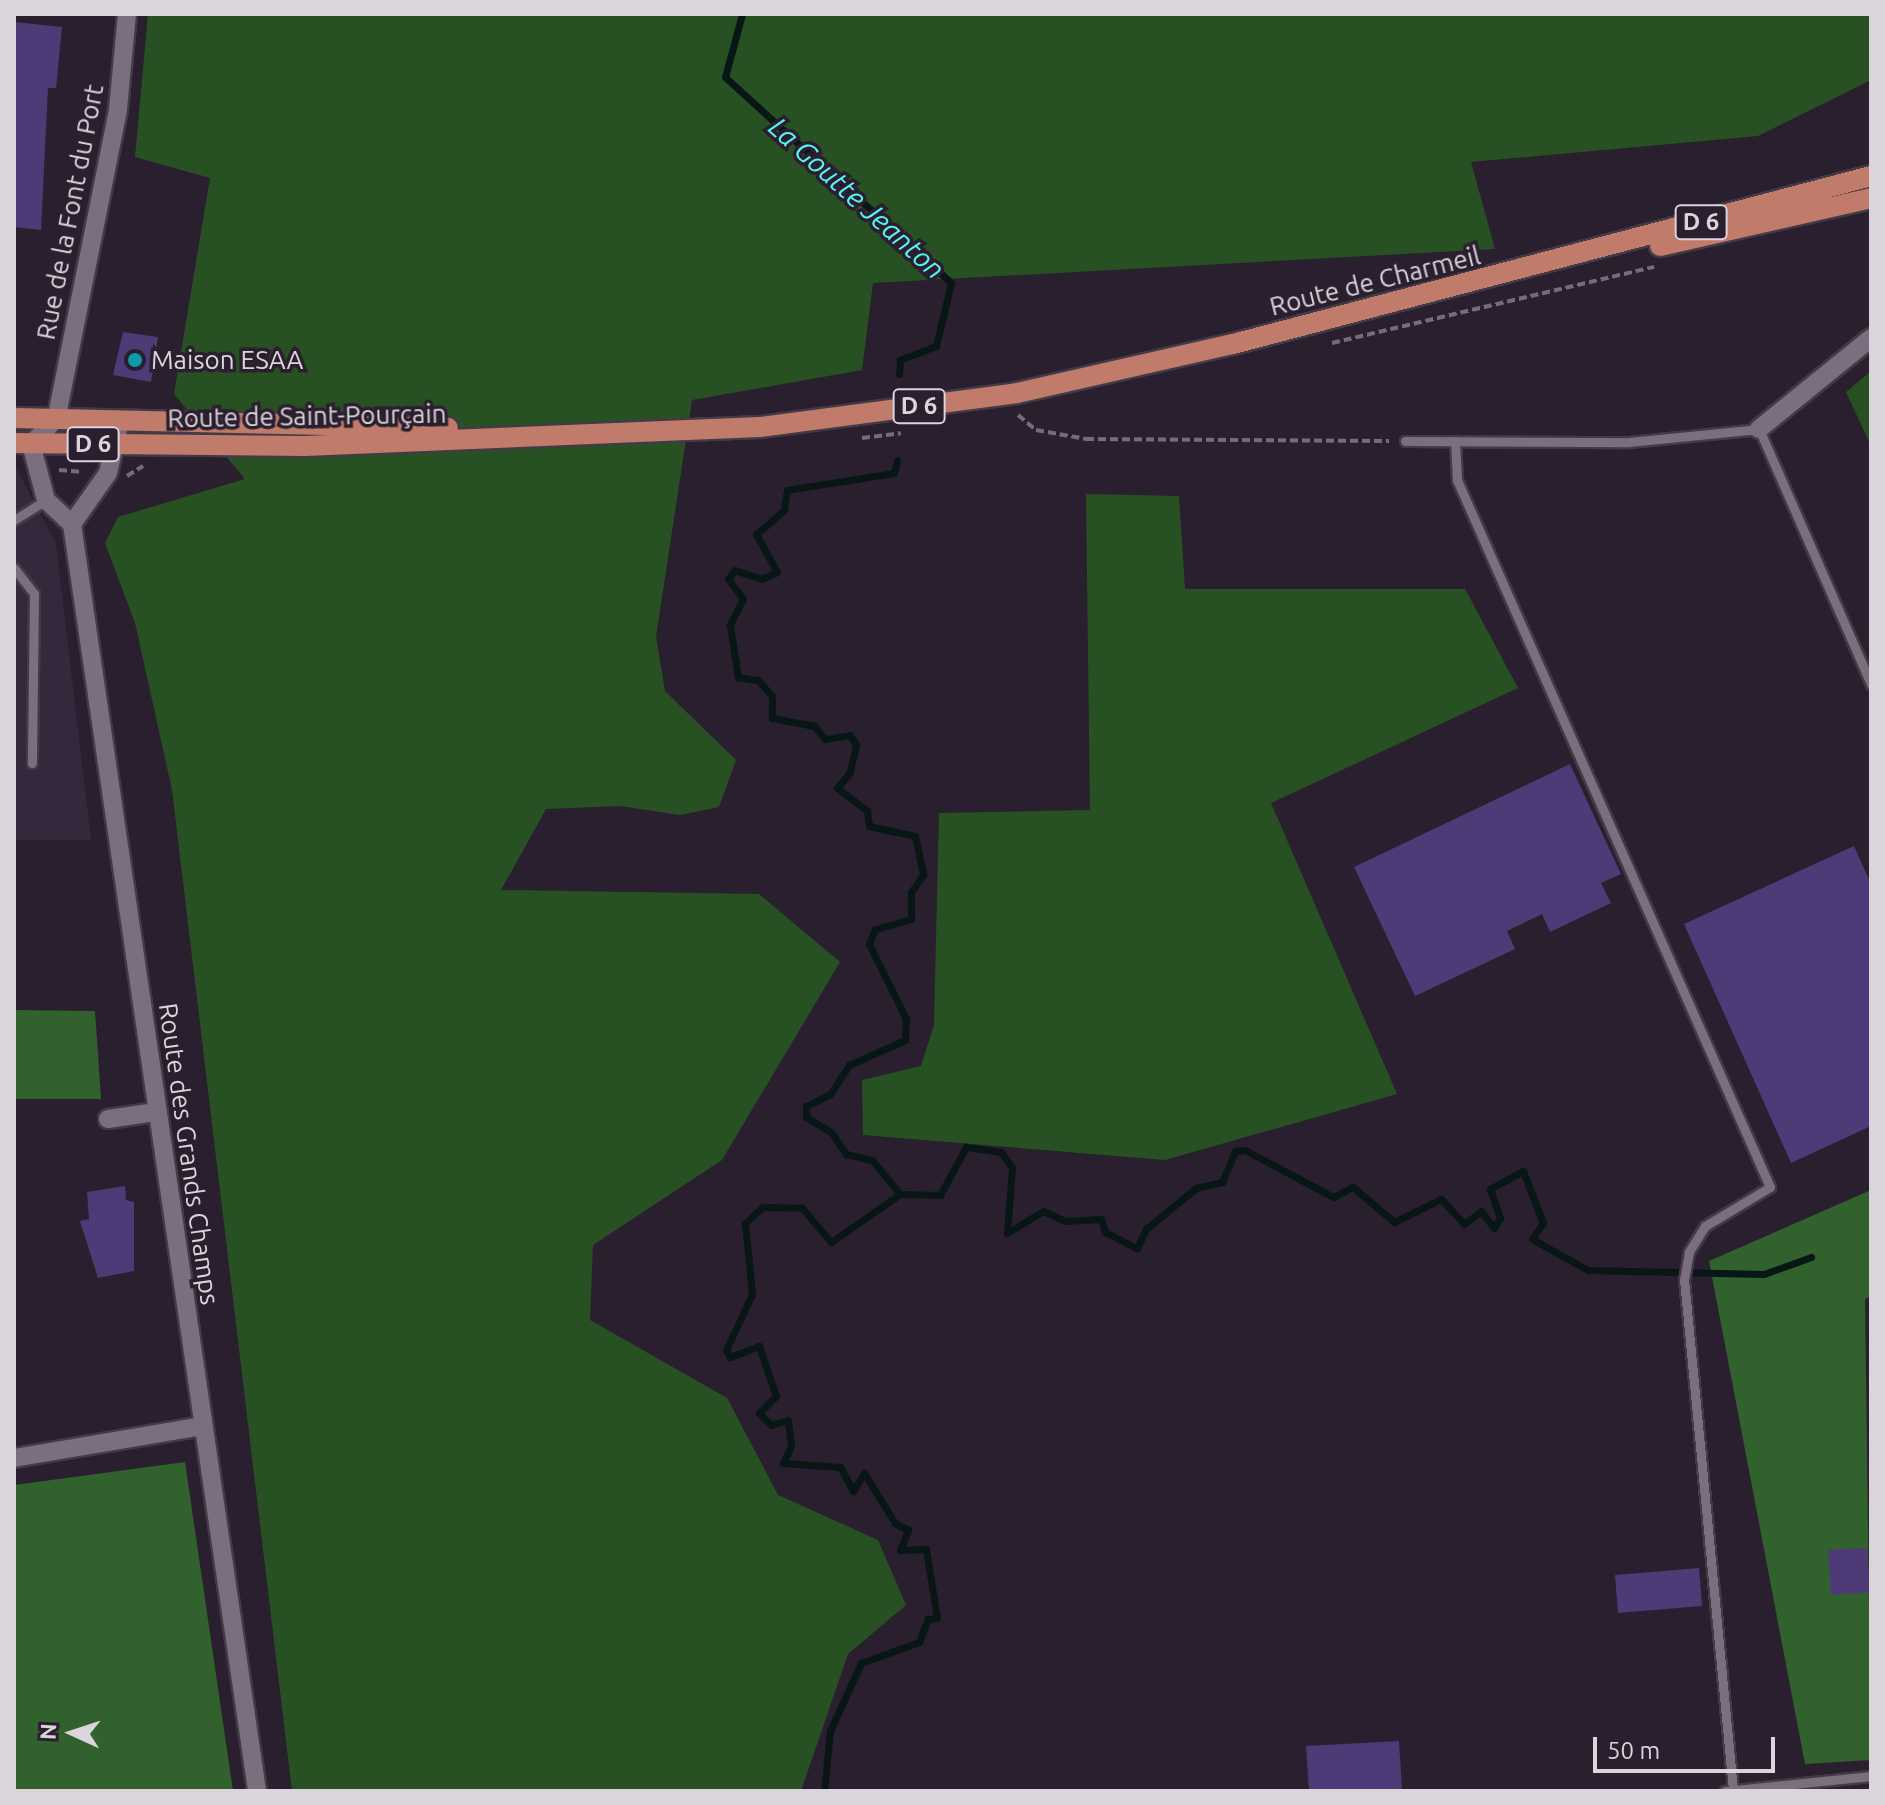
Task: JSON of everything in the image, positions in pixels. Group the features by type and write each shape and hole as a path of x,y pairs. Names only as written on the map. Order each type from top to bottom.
{"main road":[{"name":"Route de Charmeil","path":"1233,344 1530,269 1871,176"},
{"name":"Route de Charmeil","path":"1530,269 1871,198"},
{"name":"Route de Saint-Pourçain","path":"22,443 305,446 760,427 1017,393 1233,344"},
{"name":"Route de Saint-Pourçain","path":"14,418 600,433"}],"street":[{"name":"Rue de la Font du Port","path":"56,419 118,110 127,14"},
{"path":"1759,429 1871,338"},
{"path":"56,419 22,443 46,500 72,524 108,473 120,420"},
{"name":"Route des Grands Champs","path":"72,524 257,1791"},
{"path":"108,1119 156,1112"},
{"path":"14,1458 203,1426"}],"lane":[{"path":"1405,441 1629,442 1759,429 1871,684"},
{"path":"1455,441 1457,480 1770,1187 1705,1226 1689,1252 1684,1279 1733,1790"},
{"path":"14,520 46,500"},
{"path":"14,568 34,594 32,763"},
{"path":"1725,1791 1871,1776"}],"path":[{"path":"1018,415 1036,430 1086,439 1405,441"}],"shaded area":[{"path":"14,464 56,544 91,840 14,840"}],"green space":[{"path":"148,14 1871,14 1871,80 1758,136 1471,162 1495,249 873,283 862,370 692,400 656,637 665,691 736,760 719,807 680,815 620,806 546,809 501,890 759,894 840,962 722,1160 593,1245 590,1320 727,1398 778,1495 878,1540 906,1605 848,1654 801,1791 292,1791 172,790 135,623 105,543 118,517 245,479 174,394 210,178 135,157"},
{"path":"1871,371 1871,446 1846,392"},
{"path":"1086,494 1179,496 1185,589 1465,589 1518,688 1271,803 1397,1094 1165,1160 863,1135 862,1080 921,1066 934,1025 939,813 1090,810"},
{"path":"14,1010 95,1011 101,1099 14,1099"},
{"path":"1871,1190 1871,1296 1865,1299 1871,1760 1805,1764 1709,1261"},
{"path":"185,1462 233,1791 14,1791 14,1485"}],"building":[{"path":"14,22 62,27 56,88 48,88 41,230 14,227"},
{"name":"Maison ESAA","path":"123,332 158,337 151,382 113,375"},
{"path":"1570,764 1621,874 1601,883 1611,903 1550,932 1542,914 1507,931 1515,949 1415,996 1354,867"},
{"path":"1854,846 1871,884 1871,1126 1791,1163 1684,924"},
{"path":"125,1186 126,1200 134,1202 134,1271 98,1278 80,1221 89,1219 87,1192"},
{"path":"1867,1548 1870,1592 1831,1595 1828,1550"},
{"path":"1699,1568 1702,1606 1618,1613 1615,1575"},
{"path":"1399,1741 1402,1791 1309,1791 1306,1746"}],"waterway":[{"name":"La Goutte Jeanton","path":"742,14 725,77 951,283 936,346 900,360 899,374"},
{"name":"La Goutte Jeanton","path":"897,460 894,473 787,490 784,510 756,534 777,572 762,579 735,570 728,579 743,599 730,625 738,677 758,680 772,696 772,718 814,726 825,739 850,735 856,745 850,772 837,788 867,811 869,826 915,836 923,875 911,892 911,919 875,929 869,944 906,1019 905,1040 849,1065 830,1094 806,1106 806,1117 831,1132 846,1154 872,1160 900,1194"},
{"path":"900,1194 940,1195 966,1147 1001,1152 1012,1168 1007,1233 1043,1211 1065,1221 1101,1219 1105,1232 1137,1248 1146,1229 1196,1188 1222,1182 1235,1151 1245,1150 1333,1197 1353,1187 1394,1222 1441,1199 1464,1224 1481,1211 1494,1228 1500,1218 1490,1189 1523,1171 1543,1223 1532,1239 1588,1270 1764,1274 1811,1257"},
{"name":"La Goutte Jeanton","path":"824,1791 830,1731 861,1663 919,1642 928,1619 937,1618 926,1549 900,1550 908,1530 895,1523 864,1473 853,1491 840,1467 783,1463 791,1446 788,1420 771,1425 759,1413 776,1396 759,1346 730,1357 726,1350 752,1294 745,1223 763,1207 802,1208 831,1242 900,1194"}],"place":[{"name":"Maison ESAA","path":"135,360"}]}
